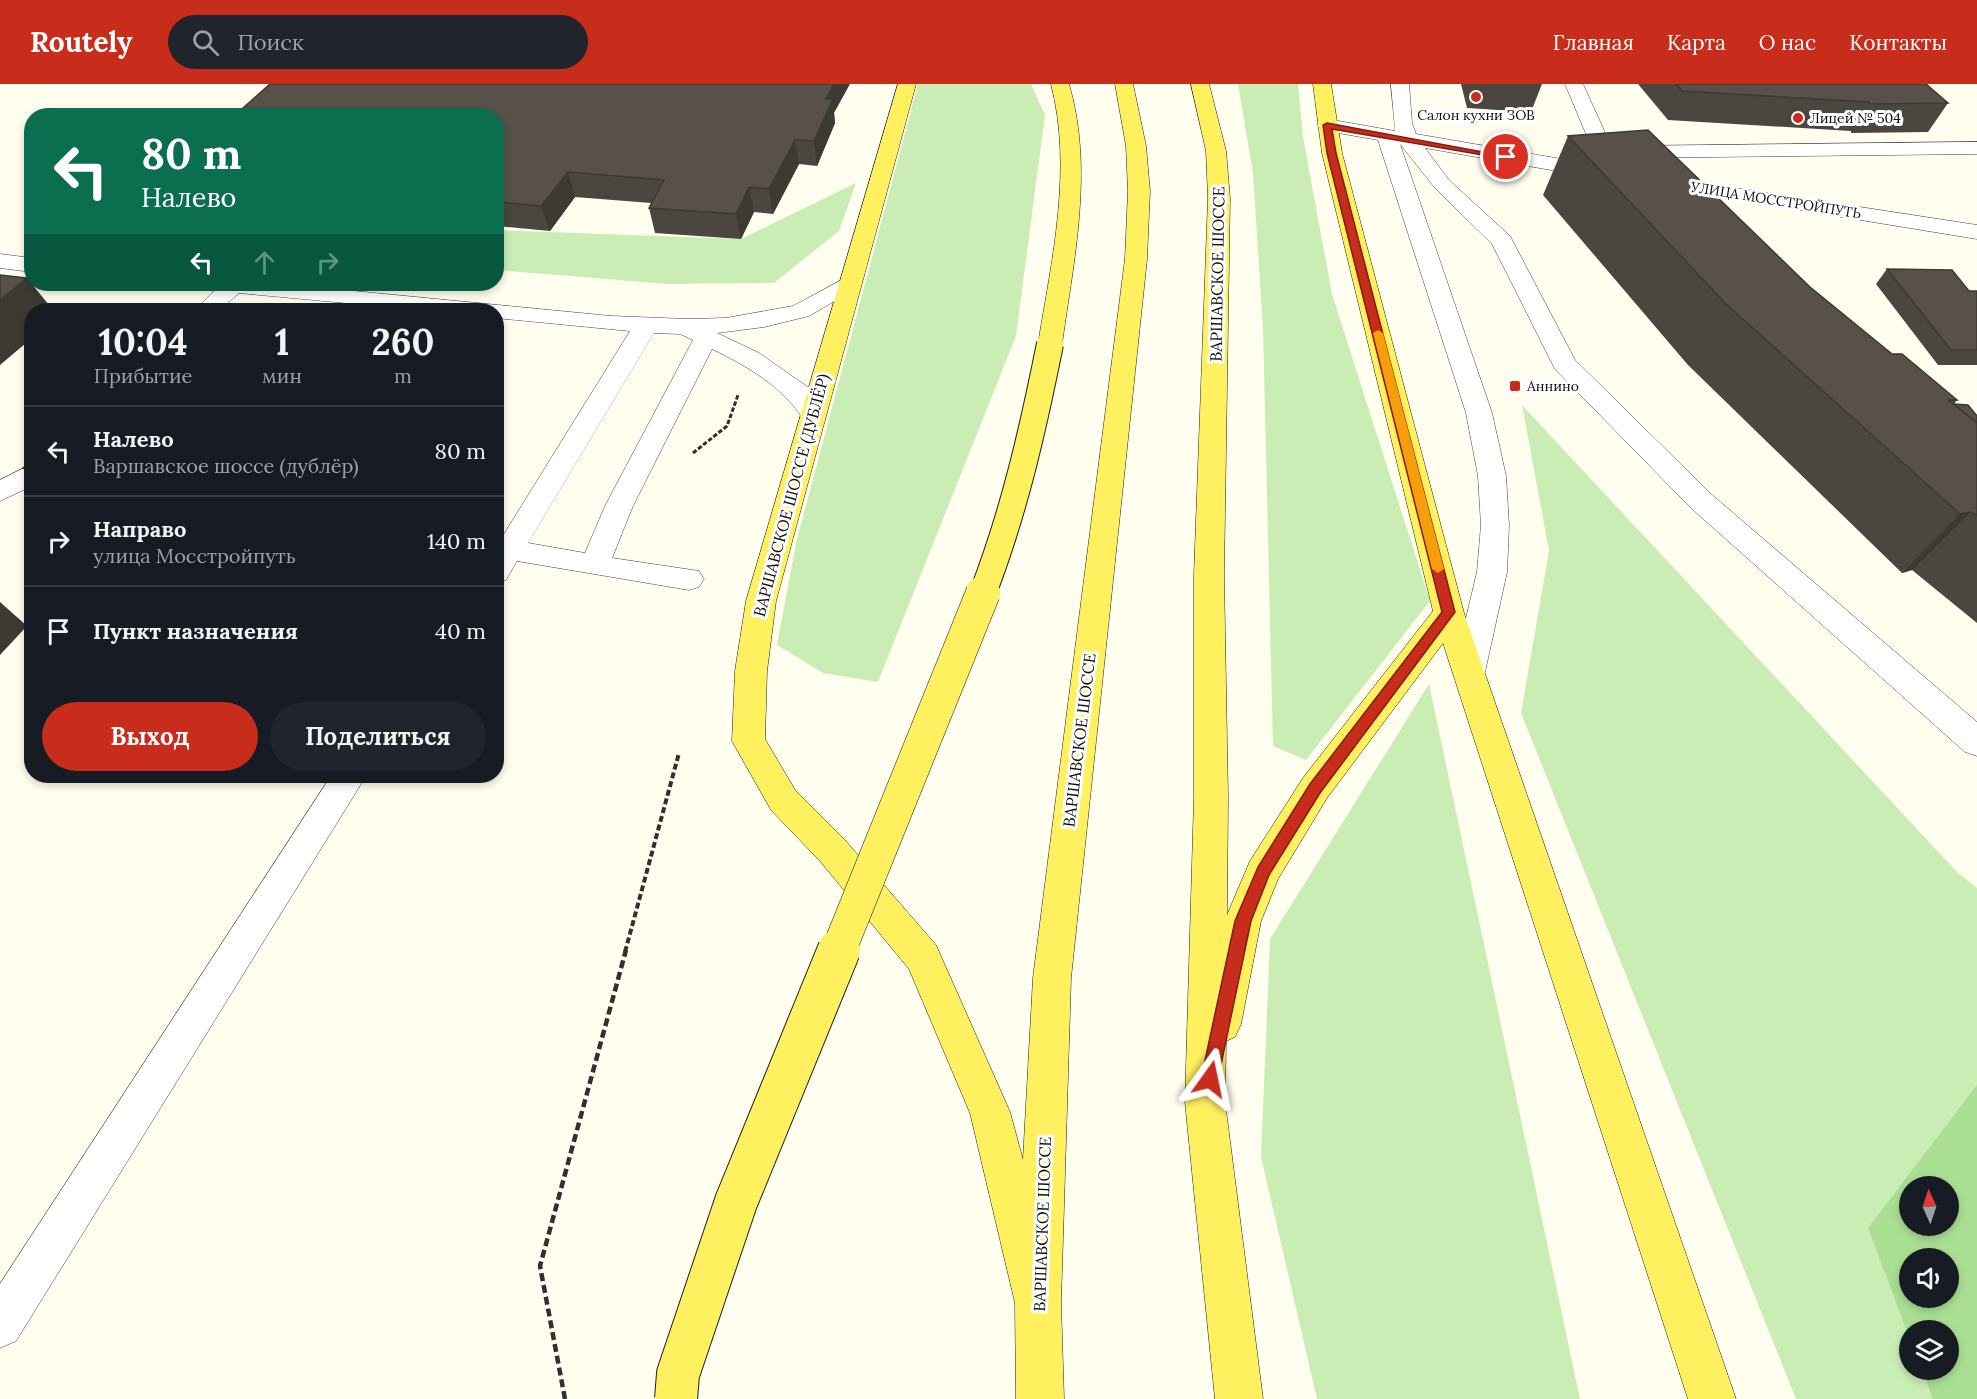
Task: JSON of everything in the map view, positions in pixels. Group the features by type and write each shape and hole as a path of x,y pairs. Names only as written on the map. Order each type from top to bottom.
{"main road":[{"name":"ВАРШАВСКОЕ ШОССЕ (ДУБЛЁР)","path":"907,84 812,413 761,601 751,670 748,741 783,800 832,850 923,957 990,1112 1038,1303"},
{"path":"676,1399 678,1374 736,1202 934,718 996,559 1028,452 1050,344 1068,217 1071,141 1065,97 1060,84"},
{"name":"ВАРШАВСКОЕ ШОССЕ","path":"1040,1399 1038,1303 1052,978 1136,259 1139,180 1136,146 1124,84"},
{"name":"ВАРШАВСКОЕ ШОССЕ","path":"1200,84 1216,151 1219,198 1209,575 1212,798 1205,1102 1239,1399"},
{"path":"1323,84 1332,153 1449,612 1712,1399"},
{"path":"1205,1102 1243,921 1263,872 1315,788 1449,612"}],"street":[{"path":"1400,84 1402,123 1397,138 1479,413 1492,476 1495,525 1492,572 1468,672"},
{"path":"1574,84 1603,152 1608,174"},
{"name":"УЛИЦА МОССТРОЙПУТЬ","path":"1327,125 1608,174 1977,232"},
{"path":"1397,138 1503,241 1564,364 1701,501 1977,742"},
{"path":"1603,152 1977,148"},
{"path":"1640,179 1672,207"},
{"path":"0,261 24,264"},
{"path":"696,332 804,311 849,283"},
{"path":"287,291 416,303"},
{"path":"504,312 646,324 696,332 759,364 800,394 812,413"},
{"path":"646,324 504,561 595,565 689,579"},
{"path":"595,565 696,332"},
{"path":"0,492 24,477"},
{"path":"0,1325 345,783"}],"path":[{"path":"565,1399 540,1266 679,753"}],"green space":[{"path":"918,84 1031,84 1045,115 1016,336 878,682 823,673 777,645 796,543"},
{"path":"1238,84 1298,84 1303,137 1332,294 1430,601 1306,760 1273,746 1263,328 1253,173"},
{"path":"856,183 839,231 774,283 667,284 504,271 504,230 741,239"},
{"path":"1522,405 1958,873 1977,888 1977,1399 1796,1399 1521,713 1549,551"},
{"path":"1429,684 1580,1399 1317,1399 1261,1157 1270,939"},
{"path":"1977,1085 1977,1399 1933,1399 1926,1380 1959,1380 1959,1320 1903,1320 1868,1228 1899,1187 1899,1236 1959,1236 1959,1176 1908,1176"}],"building":[{"path":"270,84 834,84 826,99 833,99 814,141 795,140 769,189 749,187 736,214 649,208 664,180 568,172 541,206 504,203 504,108 243,108"},
{"path":"1676,84 1926,84 1948,103 1869,104 1869,102 1682,91"},
{"path":"1648,130 1810,287 1892,354 1902,354 1957,400 1948,400 1977,423 1977,516 1971,512 1960,514 1726,304 1568,136"},
{"path":"1887,269 1952,270 1969,291 1977,291 1977,350 1951,350"},
{"path":"0,275 24,278 24,280 0,300"},
{"path":"1954,404 1968,405 1977,416 1977,423"}],"slow traffic":[{"path":"1378,333 1438,569"}],"place":[{"name":"Салон кухни ЗОВ","path":"1476,97"},
{"name":"Лицей № 504","path":"1798,118"},
{"name":"Аннино","path":"1515,386"}],"route":[{"path":"1210,1079 1243,921 1263,872 1315,788 1449,612 1332,153 1327,125 1506,157"}]}
